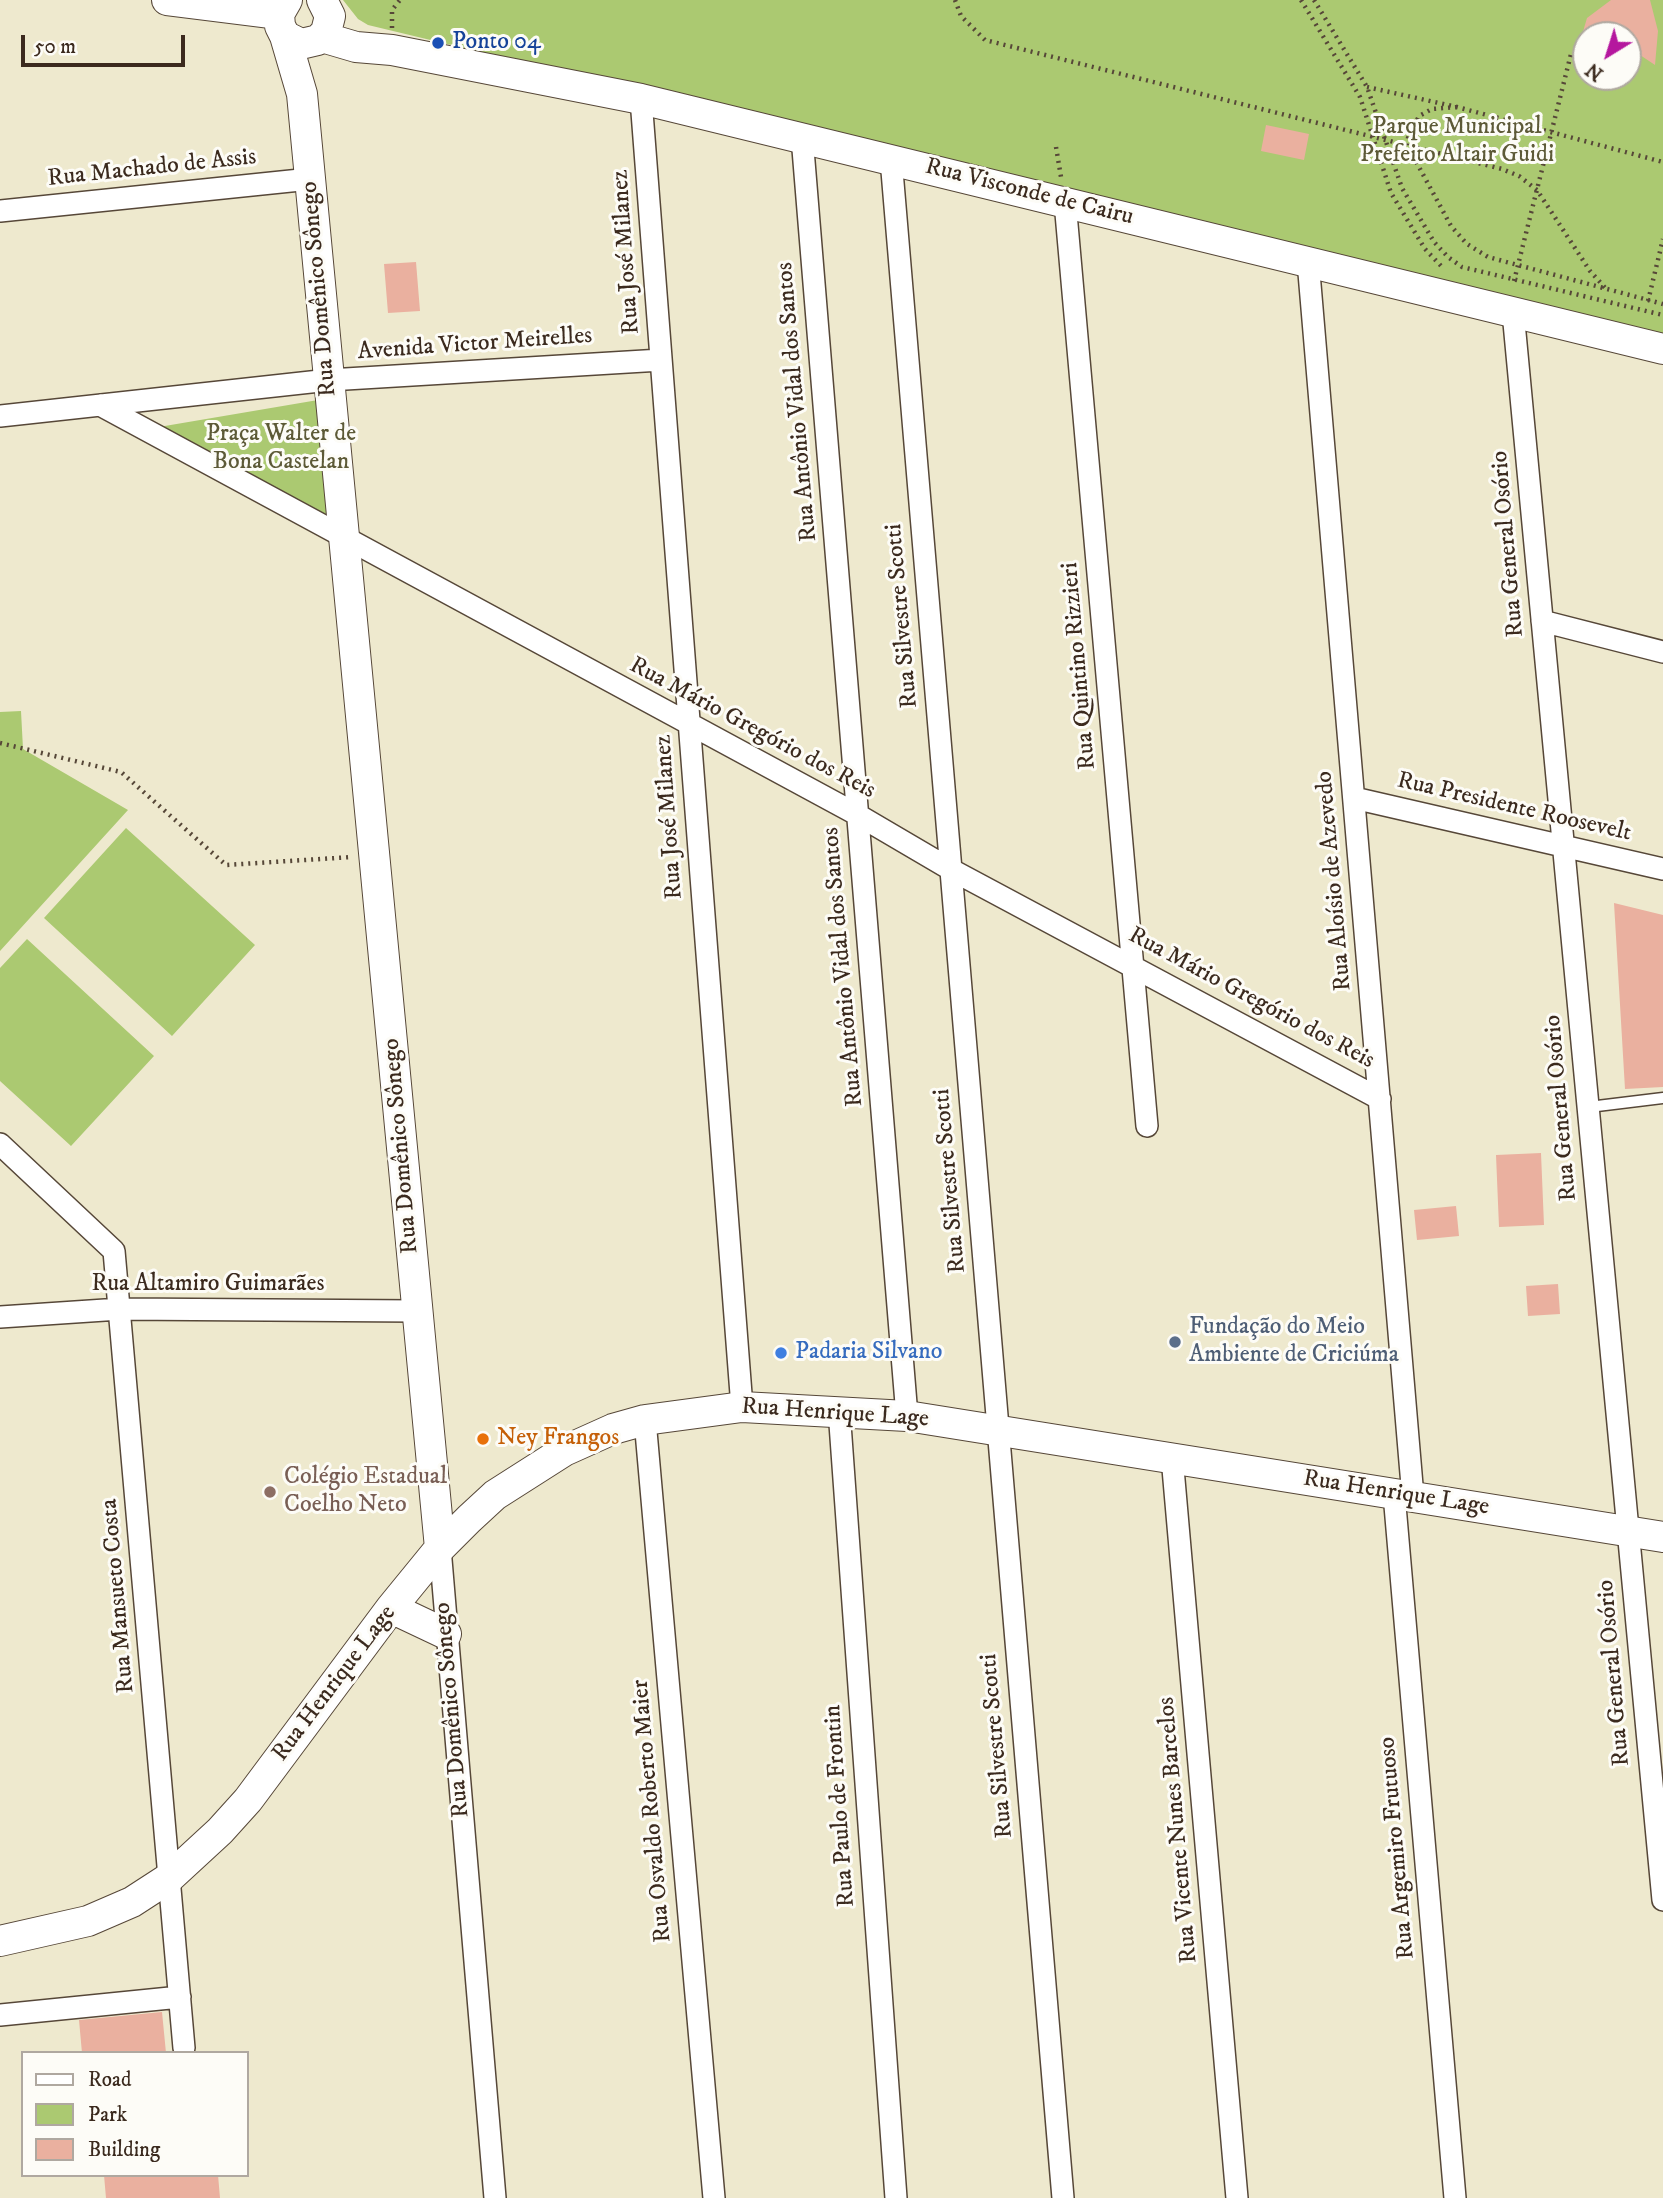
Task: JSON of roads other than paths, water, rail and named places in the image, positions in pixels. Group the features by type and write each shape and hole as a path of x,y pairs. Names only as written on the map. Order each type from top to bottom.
{"street":[{"path":"167,0 284,10"},
{"name":"Rua Visconde de Cairu","path":"325,4 392,50"},
{"name":"Rua Domênico Sônego","path":"302,94 320,39 329,24 325,4"},
{"name":"Rua Visconde de Cairu","path":"284,10 301,44 320,39 356,47 392,50 641,99 1663,349"},
{"name":"Rua Domênico Sônego","path":"284,10 302,94 440,1548 495,2198"},
{"name":"Rua José Milanez","path":"641,99 742,1407"},
{"name":"Rua Antônio Vidal dos Santos","path":"803,137 908,1416"},
{"name":"Rua Silvestre Scotti","path":"891,159 1063,2198"},
{"name":"Rua Machado de Assis","path":"0,211 310,179"},
{"name":"Rua Quintino Rizzieri","path":"1065,202 1147,1126"},
{"name":"Rua Aloísio de Azevedo","path":"1308,261 1380,1099 1404,1495"},
{"name":"Rua General Osório","path":"1513,312 1663,1900"},
{"name":"Avenida Victor Meirelles","path":"0,416 329,380 661,360"},
{"name":"Rua Mário Gregório dos Reis","path":"100,405 689,726 858,815 950,869 1380,1099"},
{"path":"1542,621 1663,652"},
{"name":"Rua Presidente Roosevelt","path":"1354,798 1663,869"},
{"name":"Rua Mansueto Costa","path":"0,1143 114,1251 184,2048"},
{"name":"Rua Altamiro Guimarães","path":"0,1317 120,1309 417,1311"},
{"name":"Rua Henrique Lage","path":"0,1941 88,1921 132,1902 169,1878 220,1832 248,1800 391,1608 440,1548 495,1496 530,1471 589,1439 645,1420 742,1407 839,1410 908,1416 1663,1537"},
{"name":"Rua Paulo de Frontin","path":"839,1410 896,2198"},
{"name":"Rua Osvaldo Roberto Maier","path":"645,1420 715,2198"},
{"name":"Rua Vicente Nunes Barcelos","path":"1172,1457 1237,2198"},
{"name":"Rua Argemiro Frutuoso","path":"1404,1495 1455,2198"},
{"path":"391,1608 446,1634"},
{"path":"0,2015 180,1997"}],"lane":[{"path":"1589,1107 1663,1098"}],"place":[{"name":"Ponto 04","path":"438,43"},
{"name":"Fundação do Meio Ambiente de Criciúma","path":"1175,1342"},
{"name":"Padaria Silvano","path":"781,1353"},
{"name":"Ney Frangos","path":"483,1439"},
{"name":"Colégio Estadual Coelho Neto","path":"270,1492"}],"park label":[{"name":"Parque Municipal Prefeito Altair Guidi","path":"1457,142"},
{"name":"Praça Walter de Bona Castelan","path":"281,449"}]}
